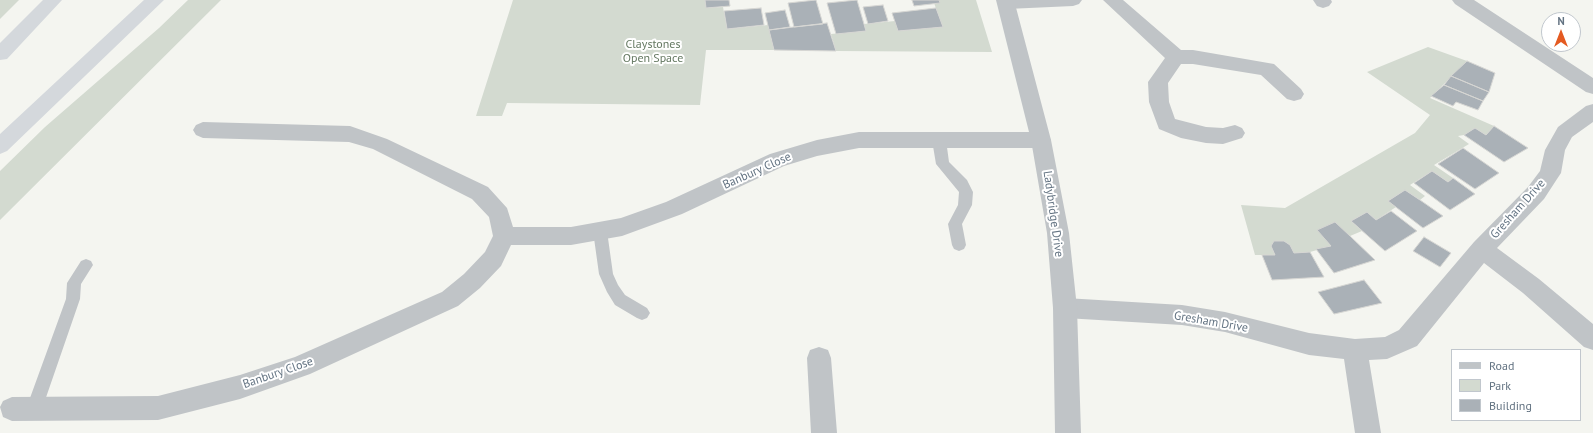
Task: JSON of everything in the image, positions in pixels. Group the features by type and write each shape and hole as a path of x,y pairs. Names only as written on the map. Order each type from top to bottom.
{"highway":[{"path":"0,54 53,0"},
{"path":"0,146 155,0"}],"street":[{"path":"1006,2 1073,0"},
{"path":"1112,0 1176,57 1193,57 1267,69 1294,94"},
{"path":"1461,0 1593,87"},
{"name":"Ladybridge Drive","path":"1006,2 1041,140 1058,234 1064,308 1068,433"},
{"path":"1176,57 1158,82 1159,102 1166,124 1181,130 1206,135 1223,136 1235,133"},
{"name":"Gresham Drive","path":"1064,308 1182,315 1225,322 1309,344 1355,350 1387,348 1408,338 1482,249 1536,192 1550,173 1555,150 1565,132 1593,111"},
{"path":"203,130 267,133 350,134 380,144 480,192 499,214 504,236"},
{"name":"Banbury Close","path":"12,409 158,408 240,387 301,366 450,299 472,281 493,259 504,236 571,236 622,227 674,208 777,160 817,148 859,140 1041,140"},
{"name":"Gresham Drive","path":"1482,249 1530,286 1593,339"},
{"path":"1355,350 1368,433"},
{"path":"819,358 824,433"}],"lane":[{"path":"938,140 943,164 962,184 966,192 965,205 955,224 959,245"},
{"path":"600,231 606,274 612,288 620,300 642,313"},
{"path":"34,409 67,318 73,299 74,283 86,265"}],"green space":[{"path":"0,0 19,0 0,19"},
{"path":"188,0 221,0 0,220 0,171 45,127 159,28"},
{"name":"Claystones Open Space","path":"513,0 705,0 706,8 723,7 727,29 768,25 774,50 706,50 700,105 507,103 502,116 476,116"},
{"path":"939,0 976,0 992,52 836,51 831,34 866,31 864,24 895,21 898,31 943,27 934,3"},
{"path":"1428,47 1467,61 1430,98 1494,126 1486,135 1475,128 1464,135 1458,136 1469,144 1434,165 1453,178 1448,182 1432,171 1410,185 1425,196 1420,200 1405,190 1388,201 1396,207 1376,220 1367,212 1351,221 1362,231 1350,236 1318,230 1331,246 1310,252 1294,253 1290,245 1284,241 1275,241 1271,246 1275,255 1255,255 1241,205 1285,208 1415,133 1430,115 1367,72"}],"building":[{"path":"705,0 729,0 730,6 706,8"},
{"path":"816,0 823,24 794,27 788,3"},
{"path":"857,0 866,31 836,34 827,3"},
{"path":"912,0 939,0 940,3 914,6"},
{"path":"883,5 888,21 868,24 863,7"},
{"path":"761,8 764,25 727,29 724,11"},
{"path":"936,8 943,27 898,31 892,13"},
{"path":"785,10 790,27 769,30 765,13"},
{"path":"827,23 836,51 774,50 769,30"},
{"path":"1467,61 1495,73 1489,92 1451,76"},
{"path":"1451,76 1489,92 1483,101 1444,85"},
{"path":"1444,85 1483,101 1478,110 1456,102 1453,106 1431,96"},
{"path":"1494,126 1528,148 1504,162 1464,135 1475,128 1486,135"},
{"path":"1463,148 1499,173 1475,189 1438,164"},
{"path":"1432,171 1448,182 1453,178 1475,194 1450,210 1414,183"},
{"path":"1405,190 1443,216 1423,228 1388,201"},
{"path":"1391,211 1417,231 1385,251 1351,221 1367,212 1376,220"},
{"path":"1335,222 1375,260 1334,273 1316,249 1331,246 1317,230"},
{"path":"1424,237 1451,253 1440,267 1413,251"},
{"path":"1274,241 1284,241 1290,245 1294,253 1310,252 1324,277 1272,280 1262,255 1275,255 1271,246"},
{"path":"1364,280 1382,303 1334,314 1318,292"}]}
